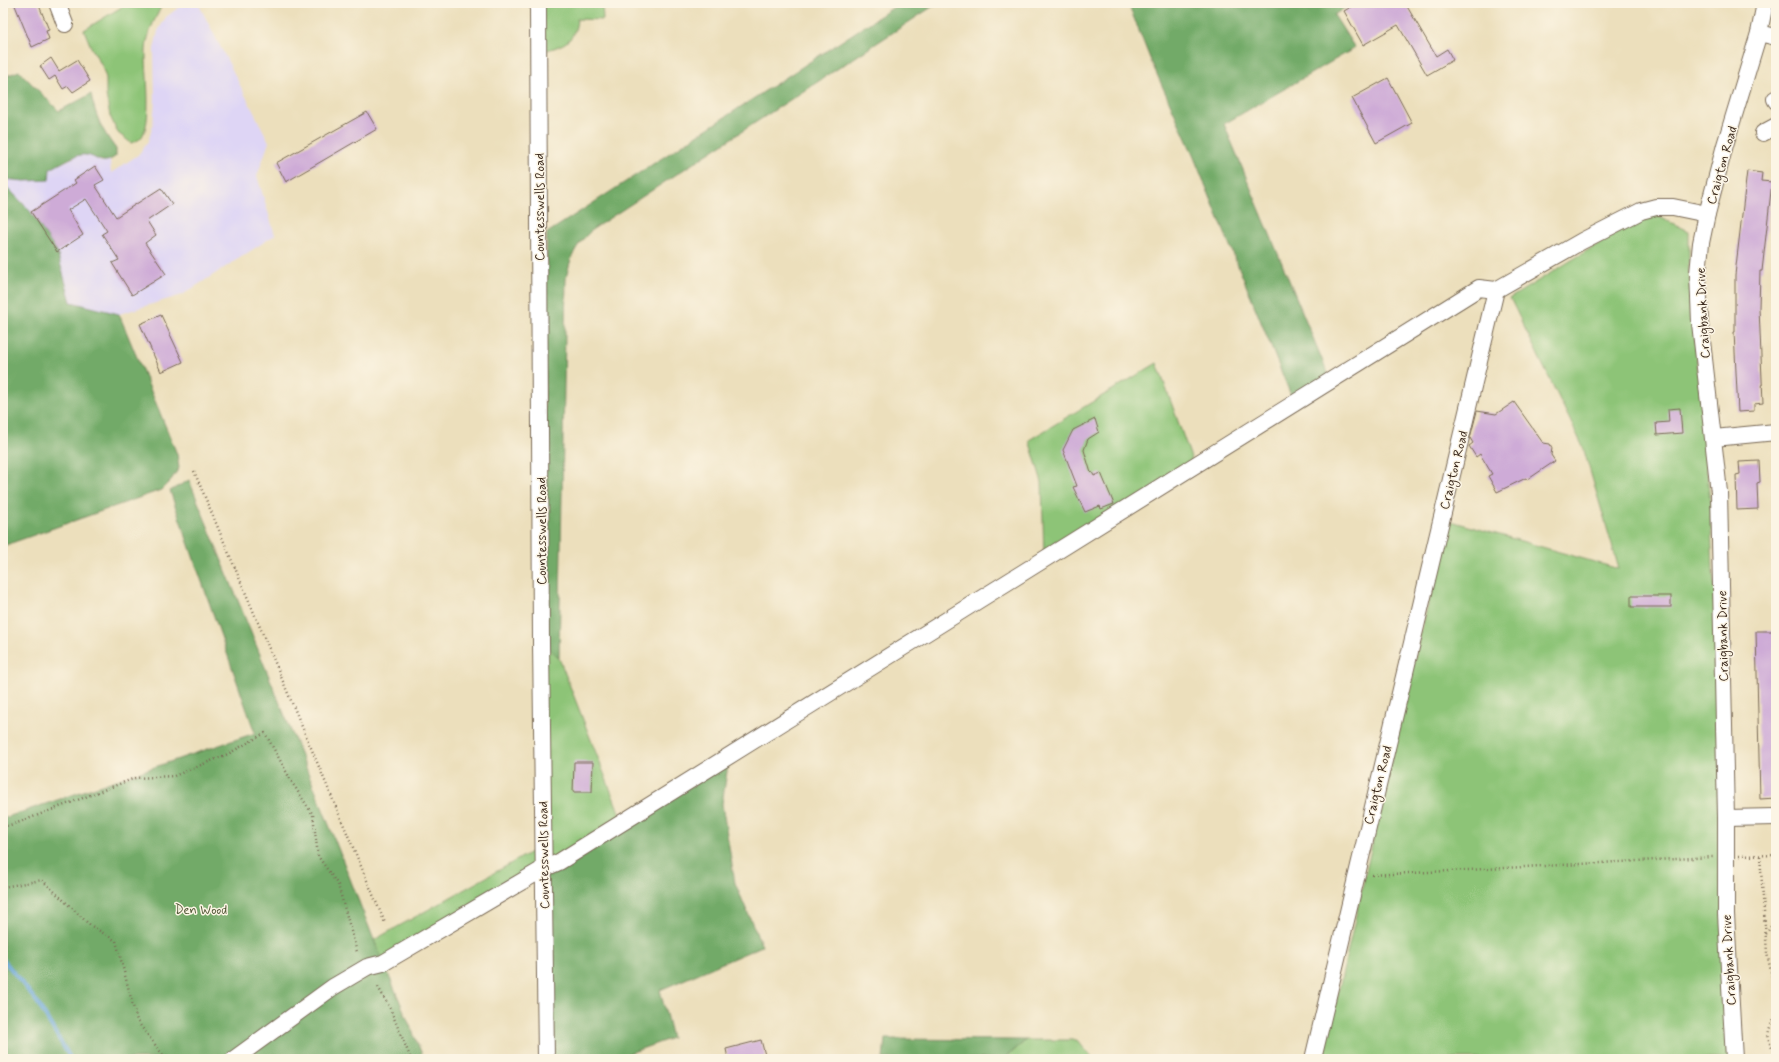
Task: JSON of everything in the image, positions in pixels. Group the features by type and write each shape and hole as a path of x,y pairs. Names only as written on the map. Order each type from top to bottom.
{"street":[{"path":"57,3 65,24"},
{"name":"Countesswells Road","path":"538,3 543,869 546,1059"},
{"name":"Craigton Road","path":"1313,1059 1496,290 1582,241 1641,211 1656,207 1673,207 1707,214 1725,145 1759,33 1765,3"},
{"path":"1759,33 1776,37"},
{"name":"Craigbank Drive","path":"1707,214 1701,243 1698,273 1700,323 1719,492 1727,856 1726,914 1734,1059"},
{"path":"234,1059 333,987 367,968 383,963 543,869 559,862 1479,288 1496,290"},
{"path":"1714,438 1776,432"},
{"path":"1726,818 1776,817"}],"path":[{"path":"194,471 385,923"},
{"path":"3,827 20,822 135,778 174,776 228,754 265,733 293,784 313,815 318,856 338,885 357,952"},
{"path":"1356,876 1727,856 1776,855"},
{"path":"1760,856 1767,953 1776,995"},
{"path":"3,887 42,880 90,925 116,941 138,1022 166,1059"},
{"path":"1766,934 1776,919"},
{"path":"378,987 389,1006 411,1059"},
{"path":"1776,1018 1769,1029 1768,1036 1769,1043 1776,1053"}],"shaded area":[{"path":"185,3 198,3 269,142 257,176 275,235 182,295 119,314 71,302 57,252 31,212 3,183 3,179 24,181 48,180 50,169 81,154 92,156 101,162 110,161 111,173 138,155 148,142 153,125 155,100 154,49 158,31 166,17"}],"green space":[{"path":"128,3 159,3 161,7 151,28 146,50 148,97 147,122 140,139 131,143 118,133 110,116 106,95 106,78 102,66 91,47 84,30"},
{"path":"539,3 602,3 603,20 577,19 576,27 571,38 557,47 544,51"},
{"path":"900,3 938,3 593,229 575,251 566,279 559,658 541,642 547,233"},
{"path":"1128,3 1352,3 1334,15 1355,48 1224,124 1331,381 1294,403 1191,150 1151,61"},
{"path":"19,71 59,111 91,94 97,117 103,130 116,149 116,156 111,160 106,161 86,155 73,157 50,169 49,180 24,181 3,179 3,77"},
{"path":"3,183 31,212 57,252 71,302 119,314 177,454 179,468 171,480 161,490 3,546"},
{"path":"1655,215 1689,231 1689,274 1710,503 1713,570 1724,718 1734,1059 1323,1059 1421,631 1451,521 1619,569 1583,447 1510,298 1624,228"},
{"path":"1157,363 1194,466 1044,559 1042,482 1029,440"},
{"name":"Den Wood","path":"189,480 320,802 374,940 424,1059 7,1059 3,1054 3,815 4,818 255,733 170,491"},
{"path":"541,642 559,658 623,822 543,869"},
{"path":"728,765 722,804 735,883 762,946 660,990 672,1038 613,1059 546,1059 543,869"},
{"path":"533,851 535,868 383,963 374,940"},
{"path":"885,1039 1026,1040 1004,1059 883,1059"},
{"path":"1026,1040 1077,1040 1093,1059 1004,1059"}],"building":[{"path":"14,3 38,3 49,30 46,31 49,39 32,47"},
{"path":"1358,3 1405,3 1436,56 1447,49 1453,60 1427,75 1398,25 1363,45 1344,11"},
{"path":"51,58 59,71 77,60 90,81 73,92 68,86 63,89 55,76 49,80 40,66"},
{"path":"1388,78 1412,123 1376,143 1352,98"},
{"path":"367,112 377,129 286,182 276,163"},
{"path":"95,166 104,180 95,185 116,217 161,188 172,204 147,221 156,235 145,243 166,274 132,295 112,263 119,260 102,234 107,231 86,199 68,210 83,235 57,252 31,212 76,183 74,180"},
{"path":"1747,171 1762,173 1761,181 1772,182 1762,271 1760,271 1759,308 1763,403 1754,404 1754,411 1738,412 1734,332 1735,275"},
{"path":"161,315 183,362 161,372 140,324"},
{"path":"1514,402 1543,443 1550,444 1552,448 1551,455 1555,461 1527,480 1526,478 1497,492 1488,476 1492,474 1480,454 1476,457 1469,446 1473,443 1470,438 1477,411 1496,414"},
{"path":"1680,408 1682,433 1657,435 1656,423 1669,422 1668,409"},
{"path":"1095,419 1099,432 1088,439 1084,450 1091,473 1092,472 1094,476 1101,473 1114,504 1101,509 1100,506 1085,512 1073,487 1077,486 1063,450 1073,430"},
{"path":"1759,461 1760,482 1757,483 1758,509 1737,510 1736,475 1740,474 1739,462"},
{"path":"1631,596 1671,596 1671,607 1631,607"},
{"path":"1756,631 1776,631 1776,647 1774,647 1776,676 1776,798 1760,799"},
{"path":"574,762 593,762 592,792 573,792"},
{"path":"761,1040 766,1059 728,1059 726,1049"}],"waterway":[{"path":"3,959 37,1002 71,1059"}]}
